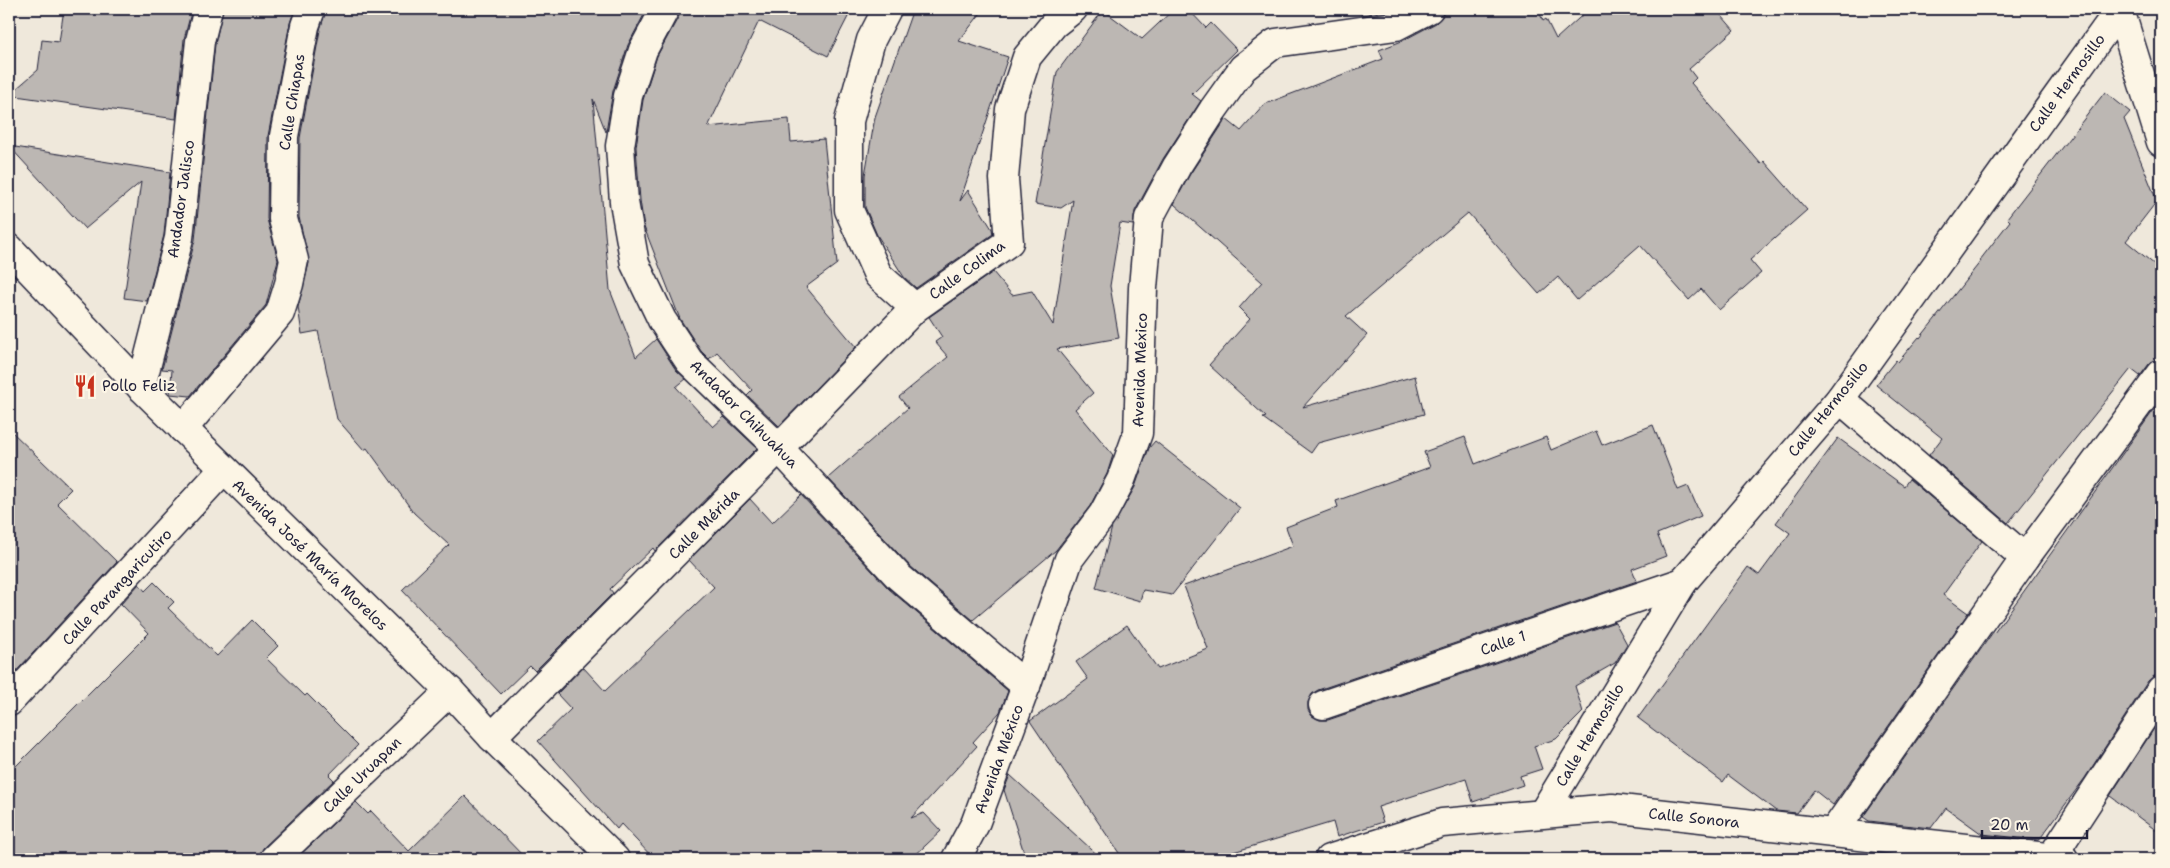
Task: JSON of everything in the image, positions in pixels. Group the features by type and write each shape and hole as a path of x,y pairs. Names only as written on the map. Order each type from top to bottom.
{"street":[{"name":"Andador Jalisco","path":"141,387 179,238 200,41 208,9"},
{"name":"Calle Chiapas","path":"183,429 280,313 294,260 283,219 284,136 305,26 311,9"},
{"name":"Andador Chihuahua","path":"665,9 643,50 628,96 620,146 624,202 635,264 662,320 689,361 779,448 899,577 1026,686"},
{"path":"887,9 871,40 849,121 849,210 878,275 915,308"},
{"name":"Calle Colima","path":"915,308 1009,242 1004,179 1010,109 1027,57 1054,24 1073,9"},
{"name":"Avenida México","path":"956,859 975,824 1026,686 1069,559 1103,514 1121,480 1138,433 1143,288 1148,218 1177,166 1243,68 1275,43 1396,26 1429,9"},
{"path":"2120,9 2161,142"},
{"name":"Calle Hermosillo","path":"1543,813 1683,582 1840,399 2120,9"},
{"name":"Avenida José María Morelos","path":"9,248 223,470 450,691 492,737 615,859"},
{"name":"Calle Mérida","path":"492,737 915,308"},
{"path":"1833,833 2025,558 2161,374"},
{"path":"1840,399 2025,558"},
{"name":"Calle Parangaricutiro","path":"9,702 223,470"},
{"name":"Calle 1","path":"1323,705 1683,582"},
{"path":"2058,858 2161,690"},
{"name":"Calle Uruapan","path":"274,859 450,691"},
{"name":"Calle Sonora","path":"1329,859 1442,823 1612,808 2058,858"}],"shaded area":[{"path":"1567,855 1599,859 1541,859"}],"building":[{"path":"64,9 192,9 184,39 176,119 9,95 38,70 42,40 59,42"},
{"path":"223,9 295,9 290,23 268,136 267,219 278,260 266,305 190,396 170,394 172,370 162,369 195,240 215,44"},
{"path":"326,9 647,9 628,45 613,91 606,132 593,99 610,290 636,357 656,339 676,370 686,379 676,387 713,427 724,417 757,448 655,551 653,548 610,589 613,593 535,671 530,666 501,694 402,590 449,545 414,513 367,448 364,450 337,419 318,331 302,334 298,307 309,263 299,217 300,138 320,30"},
{"path":"681,9 852,9 828,56 759,21 708,127 789,119 791,142 824,139 837,264 806,287 856,347 779,426 747,395 752,390 717,352 709,359 701,351 680,319 644,227 636,147 643,100 657,56"},
{"path":"913,9 984,9 959,41 1008,57 960,201 968,190 992,229 993,234 916,288 904,277 877,235 865,207 865,175 875,117"},
{"path":"1174,9 1188,9 1206,28 1211,23 1237,50 1192,94 1201,101 1163,159 1135,211 1133,225 1120,223 1110,286 1119,338 1057,349 1093,393 1075,409 1113,455 1107,474 1090,506 1056,550 973,620 910,566 828,478 908,408 899,397 948,357 935,342 942,337 929,317 993,272 1012,295 1032,291 1053,325 1073,200 1061,208 1035,204 1057,72 1103,10 1142,39"},
{"path":"1354,9 1395,9 1363,15"},
{"path":"1444,9 1538,9 1543,21 1546,19 1556,39 1589,9 1716,9 1734,30 1689,69 1696,78 1691,83 1761,164 1764,161 1807,210 1750,260 1761,273 1719,310 1701,289 1689,300 1640,245 1577,300 1558,277 1539,294 1468,213 1346,316 1367,335 1303,407 1415,376 1424,414 1318,443 1311,453 1263,418 1266,417 1209,365 1250,319 1239,308 1262,282 1174,204 1190,174 1226,119 1241,131 1265,104 1383,59 1379,50 1402,41 1436,23 1442,17"},
{"path":"2105,92 2130,112 2124,119 2157,201 2126,241 2161,270 2161,359 2154,360 2149,364 2140,376 2131,369 2008,523 1929,455 1942,438 1876,385 1896,360 1898,362 1920,338 1981,261 2010,221 2007,218"},
{"path":"9,146 170,172 164,235 147,301 124,298 141,182 85,229"},
{"path":"2161,400 2161,674 2154,676 2148,681 2085,778 2039,840 1982,834 1946,808 1931,828 1869,821 1863,817 1993,632"},
{"path":"1653,425 1678,490 1688,486 1701,516 1657,534 1666,556 1632,569 1637,581 1318,690 1312,694 1308,702 1308,710 1312,716 1320,720 1328,720 1615,622 1627,644 1615,663 1575,686 1583,712 1556,739 1534,746 1542,769 1520,776 1523,785 1473,802 1466,779 1378,807 1383,822 1337,837 1333,822 1210,859 1123,859 1030,721 1088,679 1076,662 1127,625 1158,669 1208,649 1184,586 1293,546 1286,527 1338,507 1336,501 1430,467 1424,452 1465,437 1475,464 1546,437 1551,450 1596,431 1602,445"},
{"path":"9,429 71,489 57,503 117,562 9,679"},
{"path":"1838,438 1904,486 1909,479 1982,541 1943,595 1968,613 1833,805 1814,790 1797,813 1776,811 1728,775 1723,782 1638,718 1748,567 1759,575 1790,533 1776,523"},
{"path":"1155,441 1240,508 1172,595 1143,590 1140,601 1096,588 1112,527 1135,487 1149,448"},
{"path":"801,495 889,589 1008,691 1000,712 973,742 977,746 911,818 924,813 941,831 911,859 654,859 621,824 617,829 538,741 571,709 557,694 583,667 605,691 714,587 689,560 750,499 772,523"},
{"path":"154,582 174,602 168,608 217,656 252,620 278,646 266,658 305,696 307,694 358,745 329,775 334,780 263,848 259,859 9,859 9,773 149,633 121,604 139,584 145,591"},
{"path":"2161,718 2161,834 2110,796"},
{"path":"1010,775 1102,859 1026,859 1004,790"},
{"path":"465,796 526,859 296,859 356,802 368,814 371,811 409,851"}],"place":[{"name":"Pollo Feliz","path":"85,386"}]}
